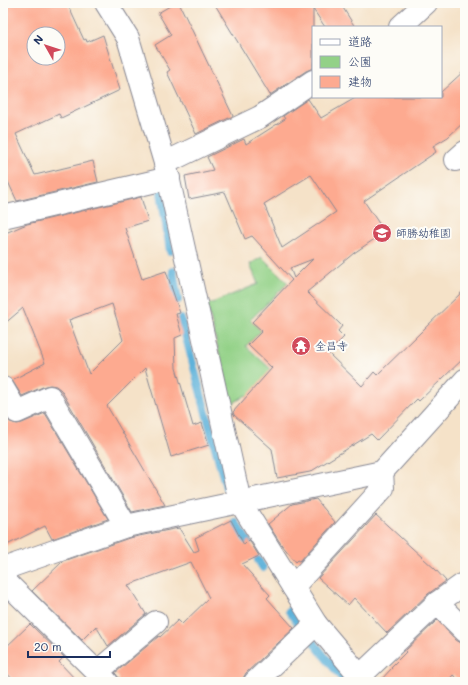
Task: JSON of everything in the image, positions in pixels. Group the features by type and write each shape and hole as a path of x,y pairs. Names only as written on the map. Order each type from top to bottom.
{"street":[{"path":"106,3 128,38 167,170 240,502 316,624 362,679 437,603 465,583"},
{"path":"401,26 426,3"},
{"path":"4,214 167,170 260,117 312,82"},
{"path":"3,569 126,526 382,472 465,380"},
{"path":"3,388 10,415 50,397 126,526"},
{"path":"293,587 383,488 382,472"},
{"path":"3,579 102,677 156,622"},
{"path":"437,603 465,631"},
{"path":"255,682 316,624"}],"green space":[{"path":"262,257 288,283 250,320 261,331 246,346 275,373 250,399 246,395 232,404 207,305 258,284 250,264"}],"building":[{"path":"3,3 67,3 84,40 86,39 87,42 103,35 120,90 61,118 59,114 16,134 35,175 93,161 98,182 17,201 3,171"},
{"path":"175,3 179,3 233,116 196,134 167,72 170,70 155,45 171,35 158,13"},
{"path":"214,3 340,3 354,26 324,26 313,9 312,68 270,95"},
{"path":"465,70 465,121 448,137 433,146 436,152 364,201 382,228 379,236 354,253 307,292 342,326 338,331 344,337 328,353 362,386 374,372 377,375 465,289 465,357 419,401 417,399 377,440 371,434 310,472 277,478 272,449 234,415 233,412 272,368 248,345 262,331 252,322 292,280 252,236 245,239 225,192 189,199 185,176 213,170 207,157 244,139 246,144 285,119 283,116 308,99 321,118 355,98 442,98 442,91","holes":["311,175 336,212 282,248 264,204","313,259 294,278 290,268"]},
{"path":"141,197 148,221 125,228 142,279 166,271 180,313 176,314 182,335 175,338 176,368 193,426 202,423 209,445 171,457 145,368 107,406 165,505 132,512 61,390 56,386 50,385 22,396 12,380 45,363 23,308 3,325 3,234 27,224","holes":["112,304 123,340 89,374 69,320"]},
{"path":"3,413 10,422 17,424 45,413 108,519 52,539 45,526 3,547"},
{"path":"316,499 335,522 300,561 298,560 296,562 281,544 268,524 292,504"},
{"path":"376,515 446,581 428,594 387,633 354,598 348,605 318,578"},
{"path":"231,520 244,545 249,540 259,556 242,564 270,595 267,598 294,628 246,673 241,682 119,682 119,678 115,673 159,636 160,637 178,620 182,624 209,598 191,562 128,585 146,614 108,646 96,626 82,640 32,591 63,561 129,538 179,528 194,552 199,550 195,538"},
{"path":"437,620 456,640 461,643 465,643 465,682 461,682 453,675 447,682 379,682 406,652 405,651"},
{"path":"30,624 64,657 59,662 78,682 15,682 3,669 3,650"}],"waterway":[{"path":"161,192 170,251"},
{"path":"173,271 178,300"},
{"path":"181,319 226,488"},
{"path":"236,523 248,542"},
{"path":"258,560 263,568"},
{"path":"289,611 301,628"},
{"path":"314,643 345,682"}],"place":[{"name":"師勝幼稚園","path":"382,233"},
{"name":"全昌寺","path":"301,346"}]}
